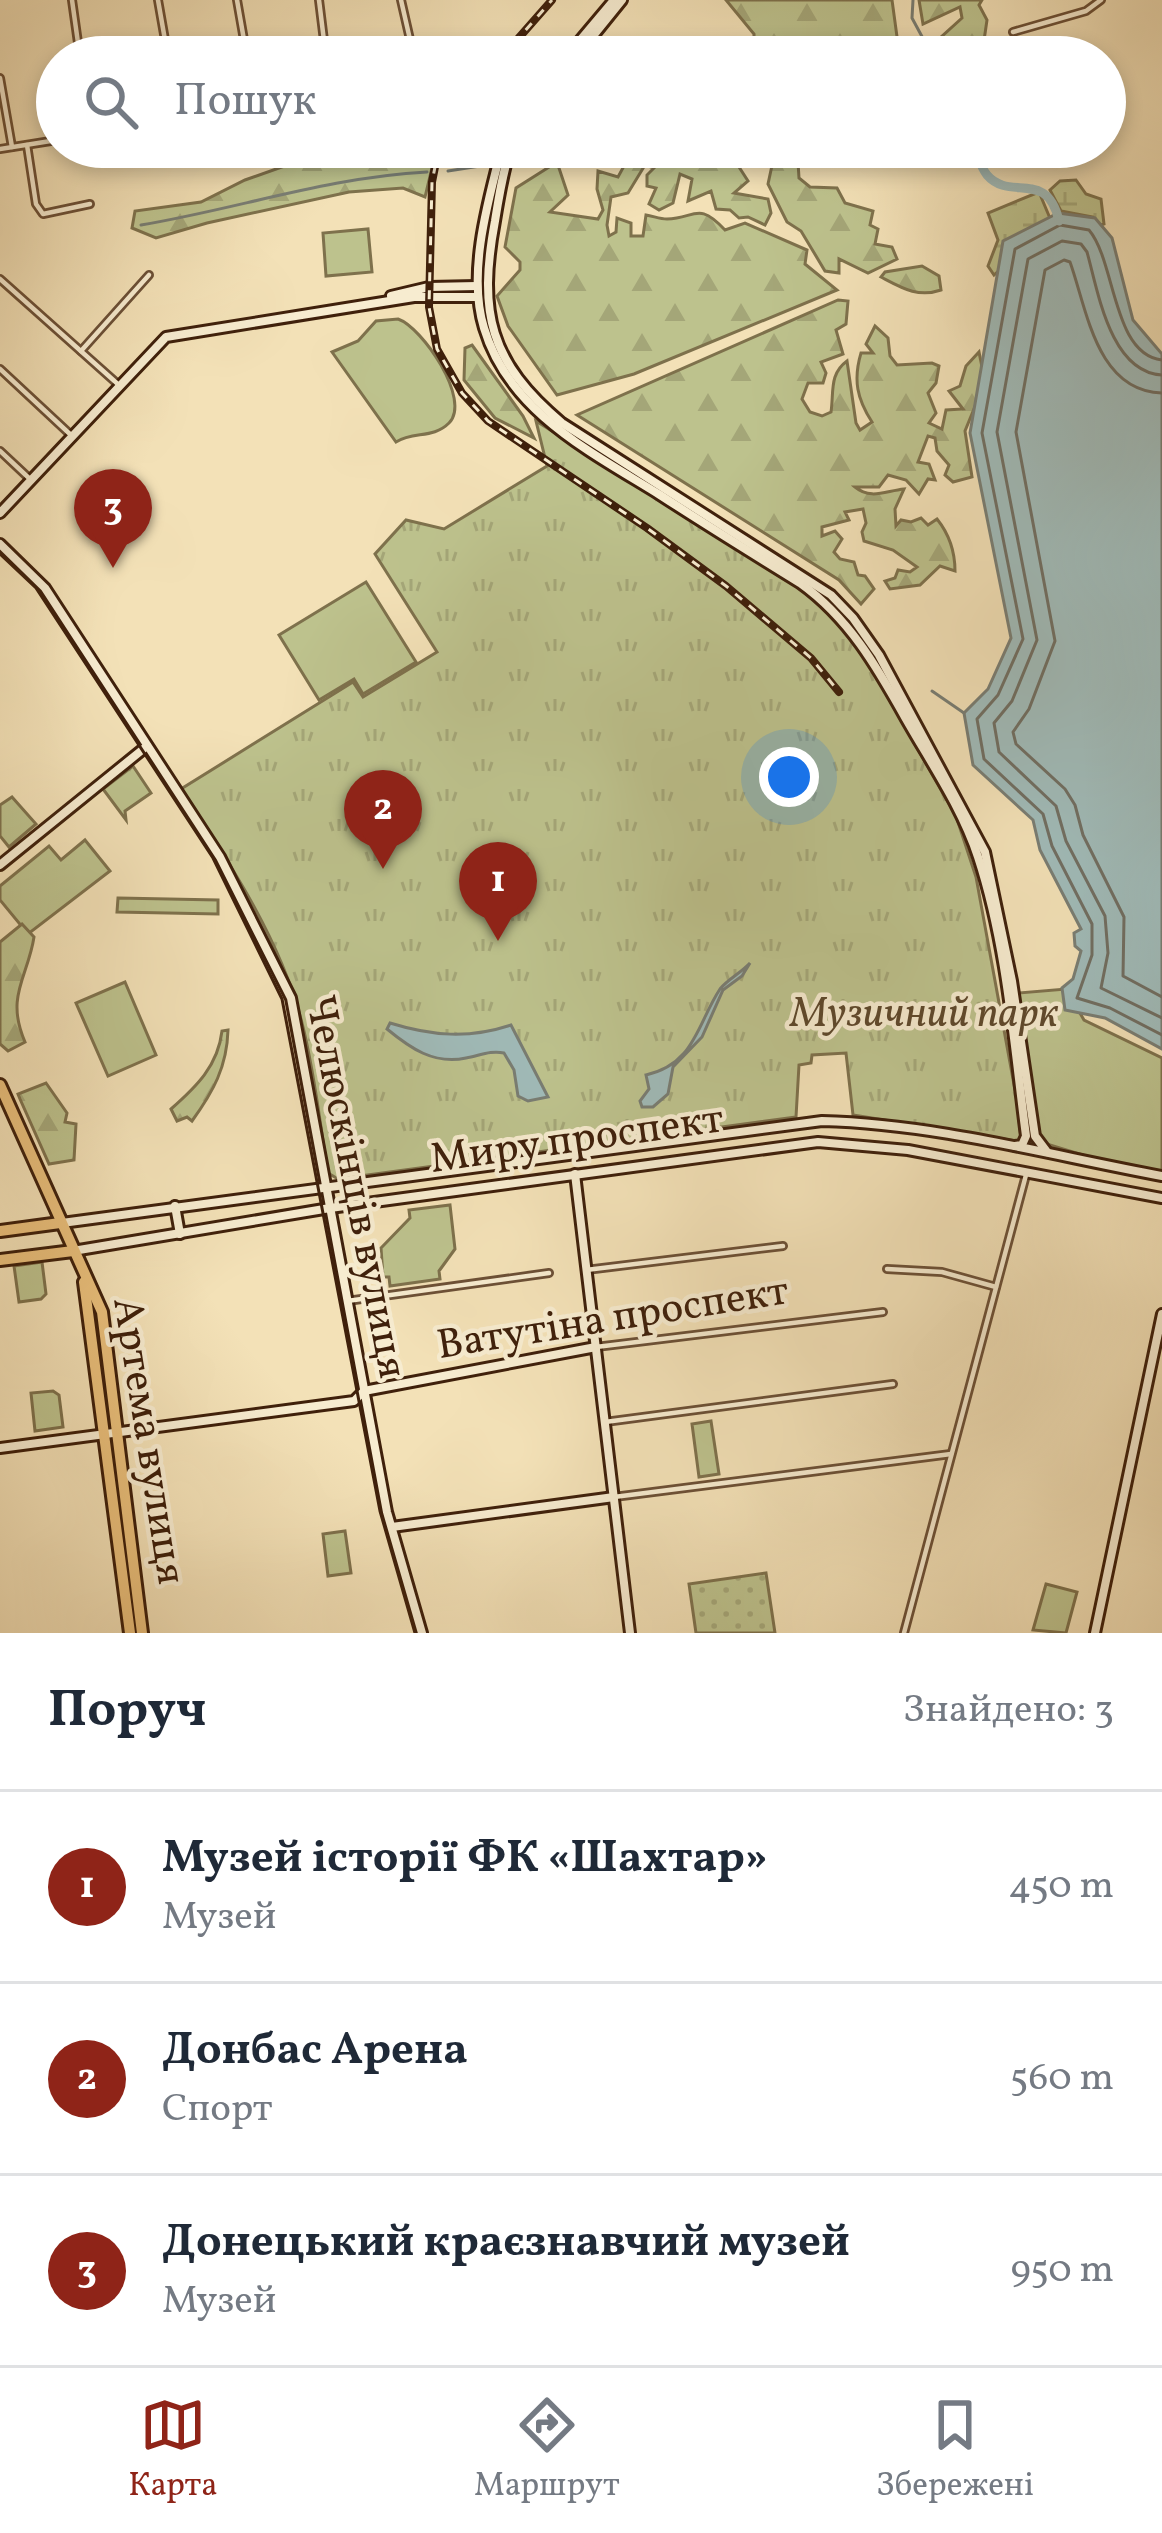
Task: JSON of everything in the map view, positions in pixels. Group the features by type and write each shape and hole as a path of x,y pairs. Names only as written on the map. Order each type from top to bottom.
{"main road":[{"path":"585,36 618,0"},
{"path":"591,36 618,0"},
{"path":"498,168 484,235 482,291 484,328 500,363 541,416 575,442 800,583 846,622 966,827 1008,981 1035,1136 1047,1152"},
{"path":"482,291 507,168"},
{"path":"0,513 166,337 482,291"},
{"name":"Челюскінців вулиця","path":"0,544 45,588 220,857 290,998 392,1527 422,1633"},
{"path":"0,865 147,746"},
{"path":"1015,1146 1022,1145 1026,1136 1020,1059"},
{"name":"Артема вулиця","path":"0,1085 75,1256 98,1330 142,1633"},
{"name":"Миру проспект","path":"0,1232 822,1120 874,1122 1160,1175"},
{"path":"872,1145 867,1133 874,1122"},
{"name":"Миру проспект","path":"0,1260 75,1256 330,1208 818,1142 872,1145 1156,1197"},
{"path":"635,1143 643,1154 636,1166"},
{"path":"536,1156 531,1169 539,1179"},
{"path":"574,1174 630,1633"},
{"path":"1156,1197 1160,1175"},
{"path":"175,1206 179,1234"},
{"path":"1095,1633 1162,1314"},
{"name":"Ватутіна проспект","path":"0,1448 356,1401 364,1390 596,1347"},
{"name":"Артема вулиця","path":"117,1480 130,1633"},
{"path":"392,1527 614,1497"},
{"path":"620,1633 628,1619"}],"street":[{"path":"71,0 77,36"},
{"path":"158,0 164,36"},
{"path":"237,0 243,36"},
{"path":"319,0 323,36"},
{"path":"401,0 409,36"},
{"path":"1013,32 1086,10 1101,0"},
{"path":"0,78 12,147"},
{"path":"0,149 36,144"},
{"path":"27,145 36,204 43,214 90,204"},
{"path":"81,351 149,275"},
{"path":"0,279 119,386"},
{"path":"0,370 72,436"},
{"path":"0,451 31,479"},
{"path":"904,1633 1026,1172"},
{"path":"586,1270 783,1246"},
{"path":"886,1269 942,1272 996,1287"},
{"path":"347,1300 549,1273"},
{"name":"Ватутіна проспект","path":"596,1347 884,1312"},
{"path":"605,1421 893,1384"},
{"path":"614,1497 951,1454"}],"green space":[{"path":"726,0 892,0 897,36 754,36"},
{"path":"919,0 982,0 979,5 987,20 985,36 942,36 962,18 960,7 923,24"},
{"path":"279,168 432,168 425,197 403,188 349,192 156,238 132,228 135,211 201,202"},
{"path":"548,168 559,168 568,195 550,212 598,219 603,210 598,171 618,177 623,168 643,168 628,193 611,197 609,236 616,232 617,218 631,223 631,236 643,236 646,215 667,219 697,213 709,216 725,230 745,223 807,250 805,264 837,290 634,374 557,395 508,326 497,296 520,270 520,262 505,247 516,188"},
{"path":"654,168 740,168 748,181 734,193 768,199 771,213 765,225 739,218 730,210 716,209 711,191 688,201 692,179 680,174 673,203 659,210 649,204 656,188 647,186 647,175"},
{"path":"771,168 798,168 799,178 810,187 837,188 845,203 873,211 870,225 878,229 875,244 892,247 897,259 868,273 839,259 839,273 825,271 801,231 787,222 768,184"},
{"path":"1076,180 1086,194 1101,199 1104,224 1098,226 1093,217 1061,211 1050,190 1060,181"},
{"path":"1039,192 1052,223 994,275 988,266 998,240 988,213"},
{"path":"368,229 372,272 326,276 323,233"},
{"path":"922,266 939,276 941,290 917,292 881,277 885,272"},
{"path":"838,300 848,301 846,324 836,330 843,354 821,362 826,373 823,383 808,383 802,399 810,412 822,416 831,412 835,378 847,361 856,423 860,430 872,422 860,397 857,372 861,353 873,353 866,344 875,326 888,338 890,356 897,365 939,366 936,383 928,393 936,413 929,423 942,429 946,410 963,409 949,391 960,386 966,366 979,352 985,382 965,431 972,477 953,482 945,475 949,465 937,451 935,438 928,436 918,462 929,464 935,480 928,479 919,494 906,480 888,475 879,487 855,487 873,494 904,489 895,509 896,526 901,520 921,518 928,525 937,519 950,544 955,571 940,566 920,585 890,589 885,581 895,578 898,570 910,572 917,567 893,550 864,541 863,509 845,512 849,520 822,527 822,536 835,531 842,539 834,552 854,562 858,575 865,576 874,589 861,604 839,580 577,415"},
{"path":"398,319 419,335 441,365 454,398 454,412 443,428 396,442 332,352 358,341 376,321"},
{"path":"472,345 534,438 495,418 464,380 465,348"},
{"name":"Музичний парк","path":"536,421 809,593 850,631 956,816 976,877 1021,1139 853,1115 846,1053 812,1055 811,1063 799,1065 796,1117 338,1179 328,1173 294,995 268,933 181,789 353,682 363,697 437,652 375,554 406,520 444,529 547,466"},
{"path":"366,582 416,662 363,694 354,679 319,700 279,635"},
{"path":"133,766 151,793 125,811 126,820 103,789"},
{"path":"12,797 36,824 9,847 0,836 0,805"},
{"path":"85,840 110,871 28,934 0,900 0,886 49,846 61,860"},
{"path":"118,898 218,900 218,914 117,912"},
{"path":"22,924 34,937 17,999 25,1042 8,1051 0,1044 0,942"},
{"path":"125,982 156,1055 108,1076 76,1003"},
{"path":"1066,989 1084,1020 1162,1058 1162,1172 1040,1142 1018,993"},
{"path":"228,1030 225,1056 212,1089 192,1121 187,1117 177,1121 171,1109 204,1075 222,1031"},
{"path":"46,1083 67,1113 65,1122 76,1124 74,1160 49,1164 18,1094"},
{"path":"450,1205 455,1249 439,1271 440,1279 390,1286 389,1277 383,1277 381,1248 410,1218 409,1210"},
{"path":"42,1262 46,1294 19,1302 14,1266"},
{"path":"31,1393 59,1395 63,1427 35,1431"},
{"path":"711,1421 719,1474 699,1477 692,1424"},
{"path":"345,1531 351,1573 328,1576 323,1534"},
{"path":"766,1573 775,1633 696,1633 689,1584"},
{"path":"1046,1584 1077,1592 1066,1633 1033,1630"}],"water":[{"path":"1058,213 1095,218 1112,238 1133,320 1162,354 1162,1049 1105,1018 1065,1010 1062,988 1073,979 1081,951 1075,946 1074,933 1081,929 1040,850 1033,820 973,765 964,713 988,689 1011,638 970,433 1003,241"},
{"path":"750,963 723,990 702,1037 673,1067 668,1094 653,1107 642,1107 640,1101 649,1089 646,1075 662,1070 685,1052 720,989"},
{"path":"390,1023 450,1034 511,1025 548,1097 528,1101 518,1096 514,1070 504,1053 454,1060 433,1057 387,1029"}],"waterway":[{"path":"913,0 912,18 922,36"},
{"path":"448,171 467,168"},
{"path":"983,168 996,183 1046,195 1059,221"},
{"path":"141,225 319,187 427,172"},
{"path":"932,691 964,713"}],"tram line":[{"path":"0,554 36,588 213,858 282,999 380,1511 415,1633"}],"railway":[{"path":"520,36 552,0"},
{"path":"435,168 429,307 437,349 462,393 488,421 726,586 811,658 839,692"}],"place":[{"name":"Донецький краєзнавчий музей","path":"113,568"},
{"name":"Донбас Арена","path":"383,869"},
{"name":"Музей історії ФК «Шахтар»","path":"498,941"}]}
